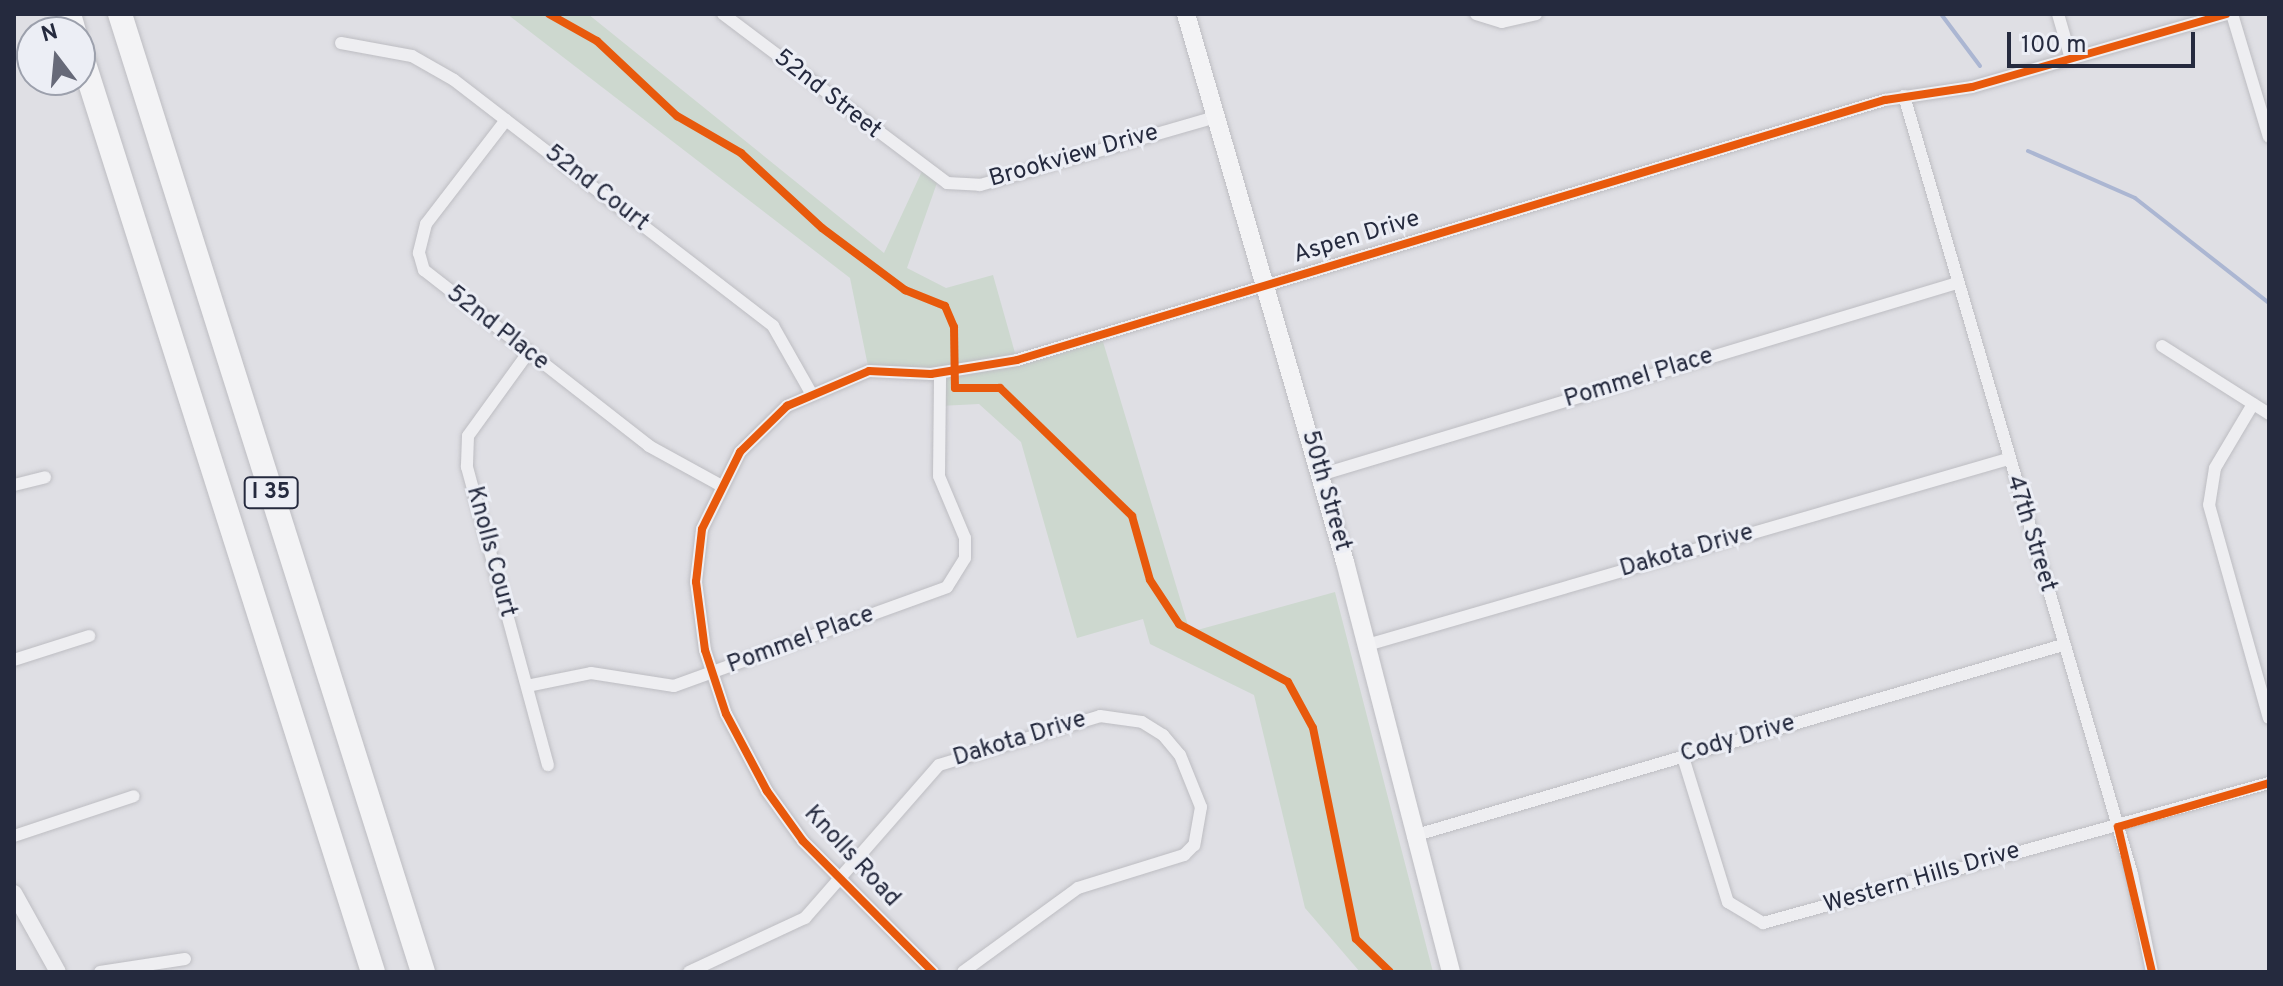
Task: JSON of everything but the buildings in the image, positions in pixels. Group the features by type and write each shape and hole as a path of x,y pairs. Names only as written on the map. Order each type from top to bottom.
{"highway":[{"name":"I 35","path":"120,14 423,972"},
{"name":"I 35","path":"94,96 373,972"}],"main road":[{"name":"50th Street","path":"1186,14 1320,475 1451,972"}],"street":[{"name":"52nd Street","path":"723,14 932,176"},
{"path":"1476,14 1502,22 1536,14"},
{"path":"2058,14 2071,59"},
{"path":"2229,14 2269,137"},
{"name":"Aspen Drive","path":"712,673 696,582 702,529 720,485 755,434 810,391 869,371 940,373 1017,360 1904,96 1972,87 2229,14"},
{"name":"52nd Court","path":"341,43 434,66 773,326 810,391"},
{"name":"47th Street","path":"1904,96 2118,827 2151,944 2152,972"},
{"name":"Brookview Drive","path":"932,176 980,185 1216,117"},
{"name":"52nd Place","path":"506,120 426,224 419,253 436,282 649,446 720,485"},
{"name":"Pommel Place","path":"1320,475 1957,283"},
{"path":"2162,346 2269,414"},
{"name":"Knolls Court","path":"528,353 466,446 548,765"},
{"name":"Pommel Place","path":"527,686 591,673 674,686 947,587 965,560 965,538 937,459 940,373"},
{"path":"2253,404 2215,468 2209,505 2269,718"},
{"name":"Dakota Drive","path":"1367,645 2008,459"},
{"path":"14,485 45,477"},
{"path":"14,660 89,636"},
{"name":"Cody Drive","path":"1413,836 2063,645"},
{"name":"Knolls Road","path":"712,673 760,780 840,879 933,972"},
{"name":"Dakota Drive","path":"689,972 805,918 939,765 961,755 1117,716 1163,735 1180,755 1201,807 1200,832 1184,855 1078,888 963,972"},
{"name":"Western Hills Drive","path":"1683,757 1728,902 1763,923 2269,783"},
{"path":"14,836 134,796"},
{"path":"14,893 58,972"},
{"path":"100,972 185,959"}],"shaded area":[{"path":"507,14 588,14 884,253 923,169 938,180 907,268 946,288 993,275 1017,360 1101,335 1190,632 1335,592 1433,972 1360,972 1305,908 1254,695 1150,644 1143,619 1077,638 1021,442 979,404 939,406 940,373 869,371 850,278"}],"waterway":[{"path":"1941,14 1980,66"},
{"path":"2028,151 2135,198 2269,303"}],"cycle path":[{"path":"549,14 597,41 677,116 741,153 822,228 905,290 945,306 954,327 955,388 1000,388 1132,516 1150,580 1179,624 1288,682 1313,728 1356,939 1390,972"},
{"path":"933,972 803,841 767,791 726,714 705,650 696,582 702,529 740,452 787,406 869,371 931,374 1017,360 1885,100 1972,87 2226,14"},
{"path":"2152,972 2118,827 2269,783"}]}
